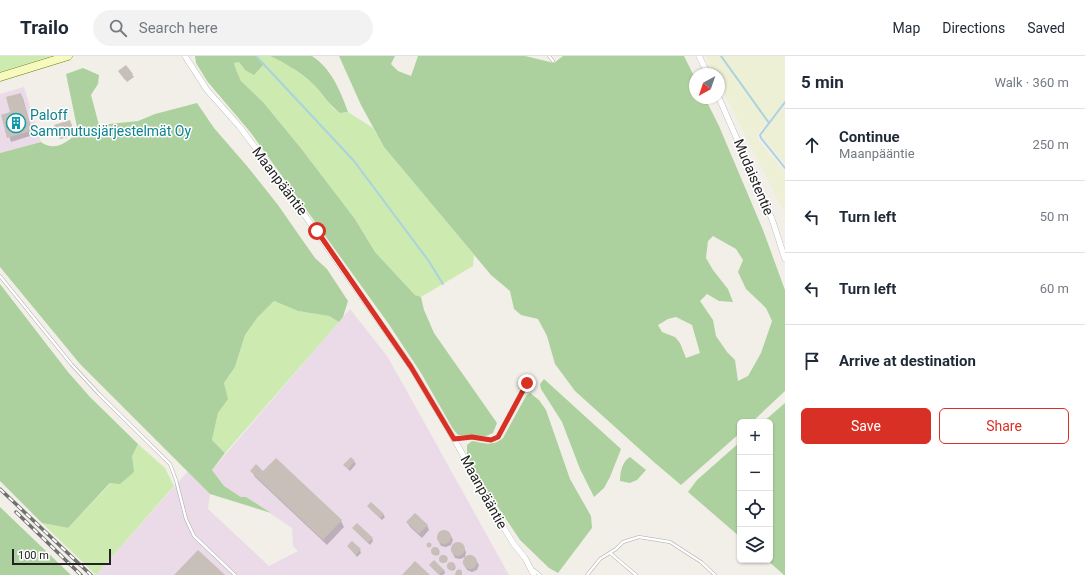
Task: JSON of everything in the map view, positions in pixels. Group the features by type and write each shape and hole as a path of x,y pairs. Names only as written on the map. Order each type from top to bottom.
{"street":[{"path":"0,77 68,56"},
{"name":"Maanpääntie","path":"185,56 208,90 239,126 317,231 411,367 454,439 504,528 532,568 534,575"},
{"path":"699,56 705,68"},
{"name":"Mudaistentie","path":"722,104 772,218 785,259"}],"lane":[{"path":"550,56 553,62"},
{"path":"0,276 72,365 99,394 170,464 176,480 186,519 194,536 235,575"},
{"path":"454,439 472,437 491,440 498,437 527,383"},
{"path":"587,575 600,559 624,542 639,537 670,542 701,562 715,575"},
{"path":"610,553 636,575"},
{"path":"532,568 540,575"}],"shaded area":[{"path":"24,87 41,142 0,153 0,94"},
{"path":"350,309 387,356 509,575 96,575 188,471 210,494 208,509 269,566 298,551 293,546 292,528 246,497 241,497 224,486 212,470"}],"green space":[{"path":"0,56 51,56 0,72"},
{"path":"195,56 256,56 264,64 254,75 245,70 239,62 234,63 241,81 263,102 300,147 355,219 375,252 415,295 421,297 424,310 434,333 497,423 493,433 486,436 458,435 453,429 421,373 388,323 251,133 207,81 196,63"},
{"path":"256,56 270,56 290,66 312,83 334,109 340,113 348,112 373,128 384,147 474,255 473,266 421,297 415,295 375,252 355,219 300,147 263,102 241,81 234,62 239,62 245,70 264,64"},
{"path":"270,56 312,56 319,61 330,74 339,89 348,112 340,113 307,79 281,61"},
{"path":"339,56 395,56 391,64 398,71 411,76 418,56 525,56 554,63 563,56 684,56 690,68 689,104 708,104 719,126 763,230 785,290 785,391 755,419 737,419 737,436 681,485 575,391 555,364 547,336 538,319 521,315 514,309 510,291 491,275 384,147 361,105","holes":["713,236 736,249 743,260 738,272 746,289 766,308 772,321 761,353 748,376 738,381 735,360 727,352 716,336 713,320 700,301 707,294 719,301 733,302 728,289 713,270 706,258 708,241","676,317 692,325 700,353 686,358 680,343 675,337 662,332 658,325 668,319"]},
{"path":"707,56 785,56 785,100 757,135 758,140 785,172 785,214 725,95 725,68 711,68"},
{"path":"83,68 99,75 98,84 91,95 99,125 138,121 155,114 197,103 214,128 278,205 315,258 327,269 348,301 343,317 339,322 329,316 298,311 274,301 257,318 245,335 235,367 224,383 228,399 218,413 212,440 225,453 212,470 224,486 241,497 246,497 271,513 210,494 80,364 0,267 0,153 41,142 51,146 60,145 65,143 78,132 66,74"},
{"path":"785,105 785,164 762,134"},
{"path":"0,284 68,372 90,397 138,444 132,456 134,472 120,484 110,483 68,528 42,523 0,481"},
{"path":"274,301 298,311 329,316 339,322 225,453 212,440 218,413 227,399 224,383 235,367 245,335 257,318"},
{"path":"544,379 621,449 604,488 594,497 580,469 562,422 541,389 540,384"},
{"path":"530,393 539,400 546,410 570,479 591,516 592,528 558,573 549,568 520,540 476,474 467,455 467,445 472,441 495,443 503,438 526,396"},
{"path":"785,403 785,575 770,563 773,563 773,419 766,419"},
{"path":"138,444 165,468 174,486 96,575 42,523 68,528 115,478 124,467"},
{"path":"737,445 737,534 688,492 697,480"},
{"path":"630,457 646,470 637,480 630,483 620,481 622,468 627,459"},
{"path":"0,507 71,575 0,575"}],"building":[{"path":"126,65 133,74 125,80 118,71"},
{"name":"Paloff Sammutusjärjestelmät Oy","path":"21,93 32,131 7,138 1,115 10,112 6,97"},
{"path":"70,120 74,132 57,137 54,125"},
{"path":"351,457 355,461 348,469 343,465"},
{"path":"276,458 342,520 323,540 250,471 256,464 263,471"},
{"path":"371,502 384,514 380,518 367,506"},
{"path":"415,513 428,525 419,534 406,522"},
{"path":"357,523 373,538 368,543 352,528"},
{"path":"441,530 447,530 451,534 451,540 447,544 441,544 437,540 437,534"},
{"path":"352,541 361,549 356,555 347,546"},
{"path":"455,542 461,542 465,546 465,552 461,556 455,556 451,552 451,546"},
{"path":"427,543 431,543 431,547 427,547"},
{"path":"435,547 438,548 438,554 435,555 432,554 431,551 432,548"},
{"path":"198,550 225,575 174,575"},
{"path":"441,555 445,555 447,559 445,563 441,563 439,561 439,557"},
{"path":"467,555 473,555 477,559 477,565 473,569 467,569 463,565 463,559"},
{"path":"434,560 444,570 439,575 429,565"},
{"path":"415,561 430,575 402,575"},
{"path":"449,562 453,562 455,566 453,570 449,570 447,568 447,564"},
{"path":"459,569 462,571 462,575 455,575 456,571"}],"waterway":[{"path":"256,56 354,161 428,260 443,284"},
{"path":"721,56 769,123"},
{"path":"785,102 760,135 785,168"}],"railway":[{"path":"0,489 91,575"},
{"path":"16,512 81,575"}],"place":[{"name":"Paloff Sammutusjärjestelmät Oy","path":"16,123"}],"route":[{"path":"317,231 411,367 454,439 472,437 491,440 498,437 527,383"}]}
